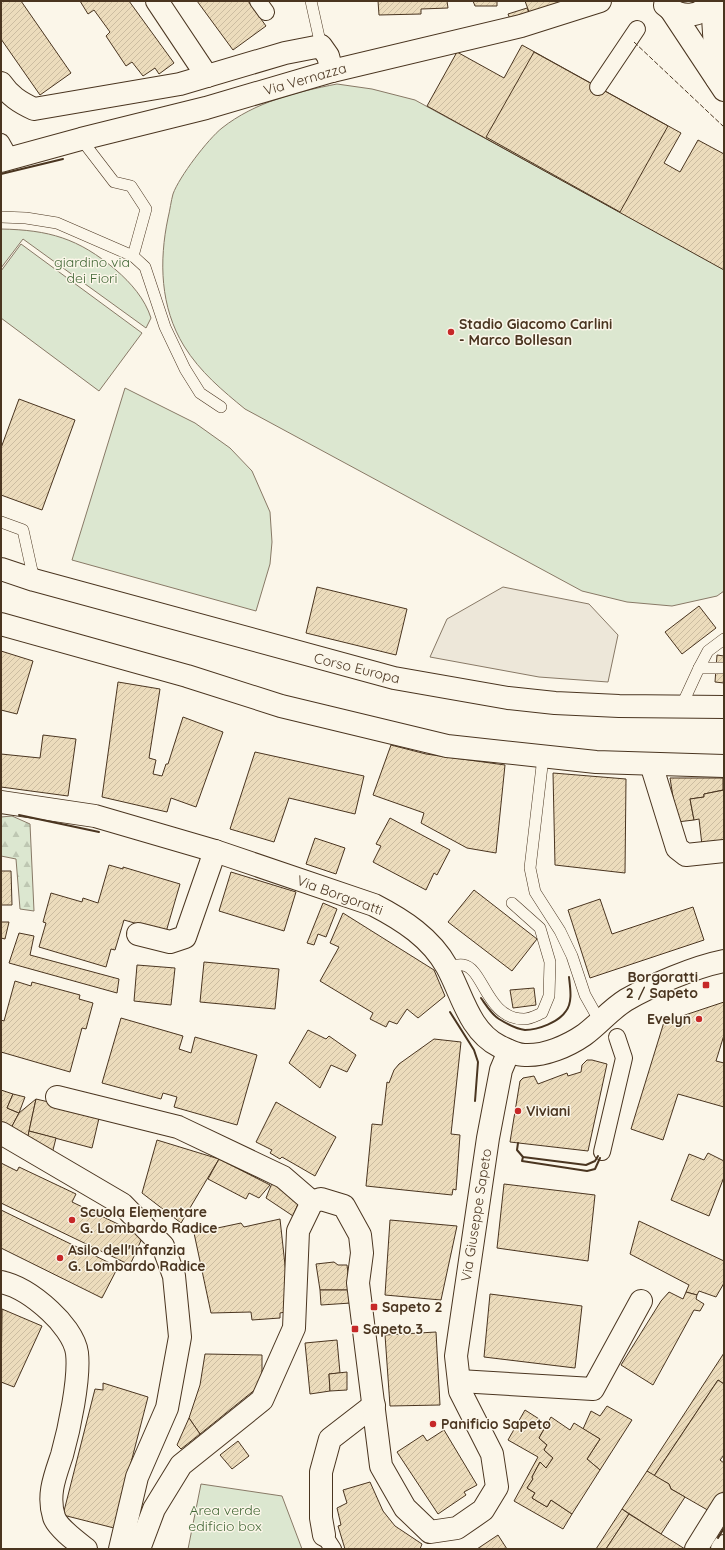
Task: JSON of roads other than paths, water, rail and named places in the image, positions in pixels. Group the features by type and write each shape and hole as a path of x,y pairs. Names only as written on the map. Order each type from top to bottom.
{"street":[{"path":"157,1 207,76"},
{"name":"Via Vernazza","path":"4,154 81,138 206,108 332,71 521,26 600,1"},
{"path":"667,6 680,15 690,15 700,13 712,2"},
{"path":"712,2 720,85"},
{"path":"667,6 720,85"},
{"path":"598,87 637,29"},
{"path":"321,46 328,56 332,71"},
{"name":"Via Vernazza","path":"1,83 8,93 19,102 34,109 180,84 285,53 321,46"},
{"name":"Corso Europa","path":"1,569 34,580 394,678 508,698 619,706 724,707"},
{"path":"1,624 187,676 281,706 447,746 542,757 652,764 724,766"},
{"path":"652,764 677,848 686,855 724,851"},
{"name":"Via Borgoratti","path":"1,802 95,816 215,851 374,905 394,915 433,946 447,967 461,998 483,1034 496,1044 509,1051 524,1055 542,1054 561,1047 584,1035 613,1009 636,995 669,979 724,961"},
{"path":"138,934 170,942 185,937 215,851"},
{"path":"602,1152 624,1058 616,1037"},
{"name":"Via Giuseppe Sapeto","path":"312,1202 321,1199 344,1206 360,1235 362,1253 358,1283 381,1466 404,1508 430,1532 435,1540 458,1528 483,1510 497,1488 492,1454 460,1391 456,1356 467,1272 489,1131 501,1070 509,1051"},
{"path":"57,1097 178,1127 283,1177 312,1202 298,1231 294,1328 262,1400 181,1465 154,1509 139,1549"},
{"path":"1,1134 122,1204 164,1246 174,1276 180,1337 167,1408 137,1477 120,1549"},
{"path":"1,1282 11,1284 38,1299 63,1322 77,1353 75,1392 64,1445 50,1494 54,1519 68,1534 86,1549"},
{"path":"459,1382 593,1389 641,1301"},
{"path":"328,1542 321,1518 321,1472 330,1439 374,1405"},
{"path":"696,1549 724,1504"}],"lane":[{"path":"312,1 321,46"},
{"path":"81,138 114,182 131,186 146,209 134,256"},
{"path":"1,217 26,218 57,223 134,256 145,267 165,327 185,369 200,393 220,407"},
{"path":"1,522 23,530 34,580"},
{"path":"681,707 708,651 724,639"},
{"path":"699,668 724,668"},
{"path":"542,757 530,868 535,892 560,931 572,956 585,995 599,1020"},
{"path":"447,967 462,965 471,968 494,1005 508,1016 525,1019 542,1014 549,996 550,962 540,928 512,903"}],"place":[{"name":"Stadio Giacomo Carlini - Marco Bollesan","path":"451,332"},
{"name":"Borgoratti 2 / Sapeto","path":"706,985"},
{"name":"Evelyn","path":"699,1019"},
{"name":"Viviani","path":"518,1111"},
{"name":"Scuola Elementare G. Lombardo Radice","path":"72,1220"},
{"name":"Asilo dell'Infanzia G. Lombardo Radice","path":"60,1258"},
{"name":"Sapeto 2","path":"374,1307"},
{"name":"Sapeto 3","path":"355,1329"},
{"name":"Panificio Sapeto","path":"433,1424"}],"park label":[{"name":"giardino via dei Fiori","path":"92,270"},
{"name":"Area verde edificio box","path":"225,1518"}]}
